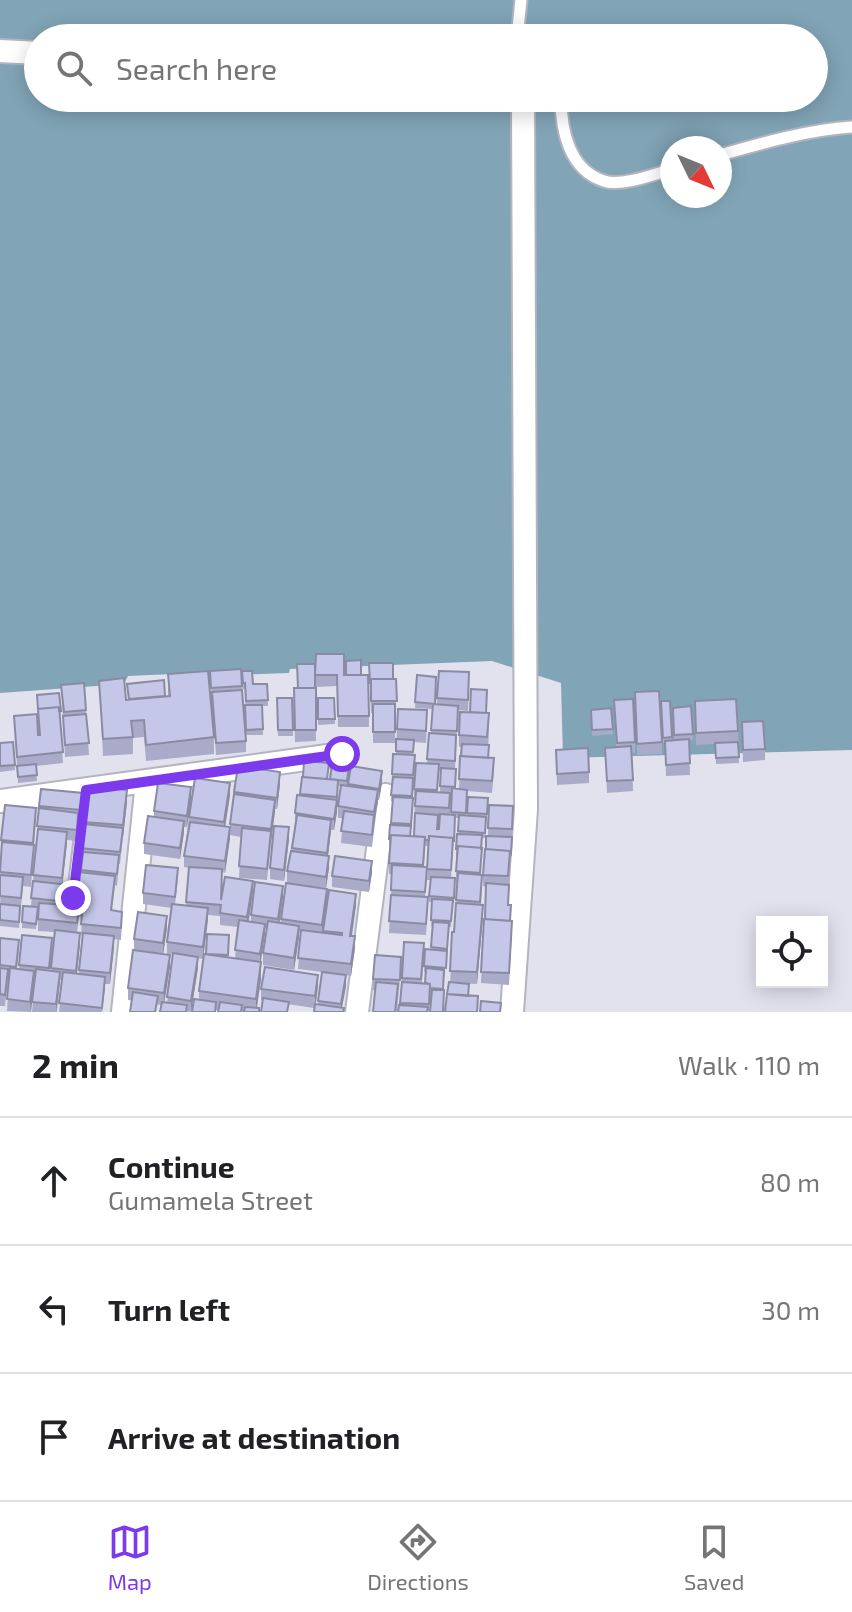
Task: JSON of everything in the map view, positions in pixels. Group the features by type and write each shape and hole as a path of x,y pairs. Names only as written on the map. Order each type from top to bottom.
{"street":[{"path":"0,51 24,52"},
{"path":"512,1012 526,809 523,112"},
{"path":"0,801 342,754"},
{"path":"123,1012 147,782"},
{"path":"357,1012 385,795"}],"lane":[{"path":"518,24 521,0"},
{"path":"561,112 561,122 571,152 584,171 606,182 638,180 660,173"},
{"path":"732,152 833,128 852,127"},
{"path":"73,898 86,790"}],"water":[{"path":"0,0 852,0 852,750 563,758 561,683 492,661 290,669 289,673 128,676 124,684 0,693"}],"building":[{"path":"316,654 344,654 344,675 368,675 369,716 338,716 337,675 315,675"},
{"path":"361,660 361,675 346,675 346,661"},
{"path":"369,663 393,663 393,679 371,679 370,683"},
{"path":"297,664 315,664 315,688 298,688"},
{"path":"241,669 242,686 211,688 210,671"},
{"path":"208,671 214,737 146,745 144,720 131,721 133,737 103,739 99,681 124,678 126,700 170,696 168,674"},
{"path":"242,671 252,671 253,684 267,684 268,700 246,701"},
{"path":"439,671 469,672 468,700 437,698"},
{"path":"417,675 436,677 435,704 415,702"},
{"path":"371,679 396,679 397,701 371,701"},
{"path":"164,680 165,696 129,699 127,684"},
{"path":"84,683 86,710 64,712 61,685"},
{"path":"294,688 316,688 316,730 295,730"},
{"path":"471,689 487,690 486,713 470,712"},
{"path":"242,690 246,741 216,743 212,692"},
{"path":"659,691 662,742 637,744 635,692"},
{"path":"59,693 61,711 59,707 38,709 37,695"},
{"path":"277,698 292,698 293,730 278,730"},
{"path":"318,698 334,698 335,719 318,719"},
{"path":"633,699 635,742 617,743 614,700"},
{"path":"736,699 738,731 696,733 695,701"},
{"path":"661,701 670,701 672,737 663,738"},
{"path":"373,704 395,704 395,732 373,732"},
{"path":"433,704 458,706 457,731 431,730"},
{"path":"245,705 262,705 263,729 246,730"},
{"path":"691,706 693,734 674,735 673,708"},
{"path":"59,707 63,752 17,757 14,716 37,714 40,735 38,709"},
{"path":"611,708 613,729 592,730 591,710"},
{"path":"398,709 427,710 426,731 397,729"},
{"path":"460,712 489,713 487,737 459,735"},
{"path":"86,714 89,743 65,745 63,716"},
{"path":"763,721 765,749 743,750 742,722"},
{"path":"429,733 456,735 455,761 427,759"},
{"path":"396,739 414,740 413,752 396,751"},
{"path":"689,739 690,763 666,765 665,741"},
{"path":"13,742 15,765 0,766 0,743"},
{"path":"738,742 739,757 716,758 715,743"},
{"path":"462,744 489,745 488,758 461,756"},
{"path":"631,746 633,780 607,781 605,748"},
{"path":"588,748 589,772 557,774 556,750"},
{"path":"393,754 415,755 413,775 392,774"},
{"path":"460,756 494,758 492,781 459,779"},
{"path":"333,757 350,759 347,781 330,779"},
{"path":"304,761 329,763 327,779 303,777"},
{"path":"416,763 439,764 437,790 414,789"},
{"path":"36,764 37,775 18,777 17,766"},
{"path":"238,766 280,772 277,798 234,792"},
{"path":"351,766 382,771 379,789 348,784"},
{"path":"441,768 456,769 455,787 440,786"},
{"path":"302,777 338,780 337,797 300,794"},
{"path":"393,777 413,778 412,796 391,795"},
{"path":"195,778 230,783 224,822 189,817"},
{"path":"158,783 191,787 187,816 154,811"},
{"path":"341,785 378,790 374,812 338,806"},
{"path":"87,786 127,790 123,825 83,822"},
{"path":"452,788 467,790 466,813 451,812"},
{"path":"41,789 83,793 81,810 39,806"},
{"path":"416,791 450,793 449,808 415,806"},
{"path":"234,794 275,800 271,829 230,824"},
{"path":"297,795 337,800 334,819 295,813"},
{"path":"393,797 413,798 411,824 391,823"},
{"path":"468,797 488,798 487,814 467,813"},
{"path":"5,805 36,808 33,843 1,840"},
{"path":"489,805 513,806 512,829 488,828"},
{"path":"39,808 78,813 77,830 37,826"},
{"path":"344,811 374,815 372,835 341,831"},
{"path":"415,813 438,815 437,829 440,814 455,815 454,841 453,838 429,836 429,840 425,840 425,837 414,836"},
{"path":"297,815 331,820 327,853 292,848"},
{"path":"459,815 486,817 485,833 458,831"},
{"path":"148,816 184,821 180,848 144,843"},
{"path":"190,822 230,827 225,861 184,856"},
{"path":"83,824 123,828 120,852 80,848"},
{"path":"390,825 411,826 410,836 391,835 389,839"},
{"path":"274,826 289,827 284,870 270,868"},
{"path":"242,828 271,831 267,869 239,866"},
{"path":"38,829 67,832 62,878 33,875"},
{"path":"457,834 482,835 481,848 458,846 456,849"},
{"path":"391,835 425,837 423,865 389,863"},
{"path":"429,836 453,838 451,870 427,869"},
{"path":"486,836 512,837 511,853 486,849"},
{"path":"2,842 34,845 31,875 0,872"},
{"path":"458,846 482,848 480,873 456,871"},
{"path":"485,849 510,851 508,876 483,875"},
{"path":"291,851 329,856 326,877 287,871"},
{"path":"83,852 119,855 117,874 81,870"},
{"path":"335,856 372,861 369,881 332,876"},
{"path":"146,865 178,868 175,897 143,893"},
{"path":"392,865 427,867 425,892 391,890"},
{"path":"189,867 222,869 221,900 225,877 253,881 247,917 220,913 221,905 186,902"},
{"path":"78,872 115,876 111,910 122,912 121,928 81,924 83,906 75,905"},
{"path":"458,873 482,875 480,902 456,900"},
{"path":"0,875 23,877 21,898 0,896"},
{"path":"431,877 455,878 454,898 429,896"},
{"path":"33,881 69,885 67,902 31,898"},
{"path":"255,882 283,886 278,919 251,915"},
{"path":"286,883 327,889 322,925 281,919"},
{"path":"486,883 509,885 510,921 485,919"},
{"path":"329,890 356,894 350,936 355,936 351,964 298,958 301,930 342,935 323,931"},
{"path":"391,895 428,897 426,924 389,921"},
{"path":"432,899 453,900 451,921 431,920"},
{"path":"39,903 79,906 77,923 38,919"},
{"path":"456,903 483,905 477,972 450,971"},
{"path":"0,904 20,906 19,922 0,920"},
{"path":"172,904 208,908 203,947 167,942"},
{"path":"23,906 38,907 36,924 22,922"},
{"path":"138,912 167,916 163,943 134,939"},
{"path":"484,919 512,921 509,973 481,972"},
{"path":"239,920 265,924 260,954 235,950"},
{"path":"268,921 299,926 294,958 263,953"},
{"path":"433,922 449,923 447,949 431,947"},
{"path":"55,930 80,933 76,971 51,968"},
{"path":"83,933 114,936 110,973 79,970"},
{"path":"207,934 229,935 228,955 206,954"},
{"path":"22,935 52,938 49,968 19,965"},
{"path":"0,938 19,940 16,967 0,965"},
{"path":"404,942 424,943 421,979 402,978"},
{"path":"425,949 447,951 446,968 424,966"},
{"path":"133,950 170,955 164,993 128,988"},
{"path":"173,953 198,957 191,1001 167,997"},
{"path":"204,954 261,962 256,999 199,991"},
{"path":"375,955 401,957 400,980 373,979"},
{"path":"265,967 318,975 315,996 261,989"},
{"path":"0,968 8,969 5,995 0,994"},
{"path":"10,968 34,971 30,1002 7,999"},
{"path":"426,968 444,970 443,989 430,988 430,984 425,983"},
{"path":"36,969 60,972 56,1004 32,1002"},
{"path":"63,972 105,977 102,1008 59,1003"},
{"path":"322,972 346,975 341,1004 318,1001"},
{"path":"376,982 398,984 395,1012 373,1012"},
{"path":"402,982 430,984 429,1004 400,1003"},
{"path":"449,982 469,984 468,996 447,994"},
{"path":"432,990 444,990 443,1012 430,1012"},
{"path":"133,992 158,996 155,1012 130,1012"},
{"path":"447,994 478,996 477,1012 445,1012"},
{"path":"263,998 289,1002 287,1012 261,1012"},
{"path":"194,999 216,1002 215,1012 192,1012"},
{"path":"481,1001 501,1003 500,1012 480,1012"},
{"path":"162,1002 187,1005 186,1012 160,1012"},
{"path":"220,1002 242,1005 241,1012 218,1012"},
{"path":"315,1004 344,1008 343,1012 314,1012"},
{"path":"399,1005 428,1007 427,1012 398,1012"},
{"path":"245,1007 259,1008 259,1012 244,1012"}],"route":[{"path":"73,898 86,790 342,754"}]}
